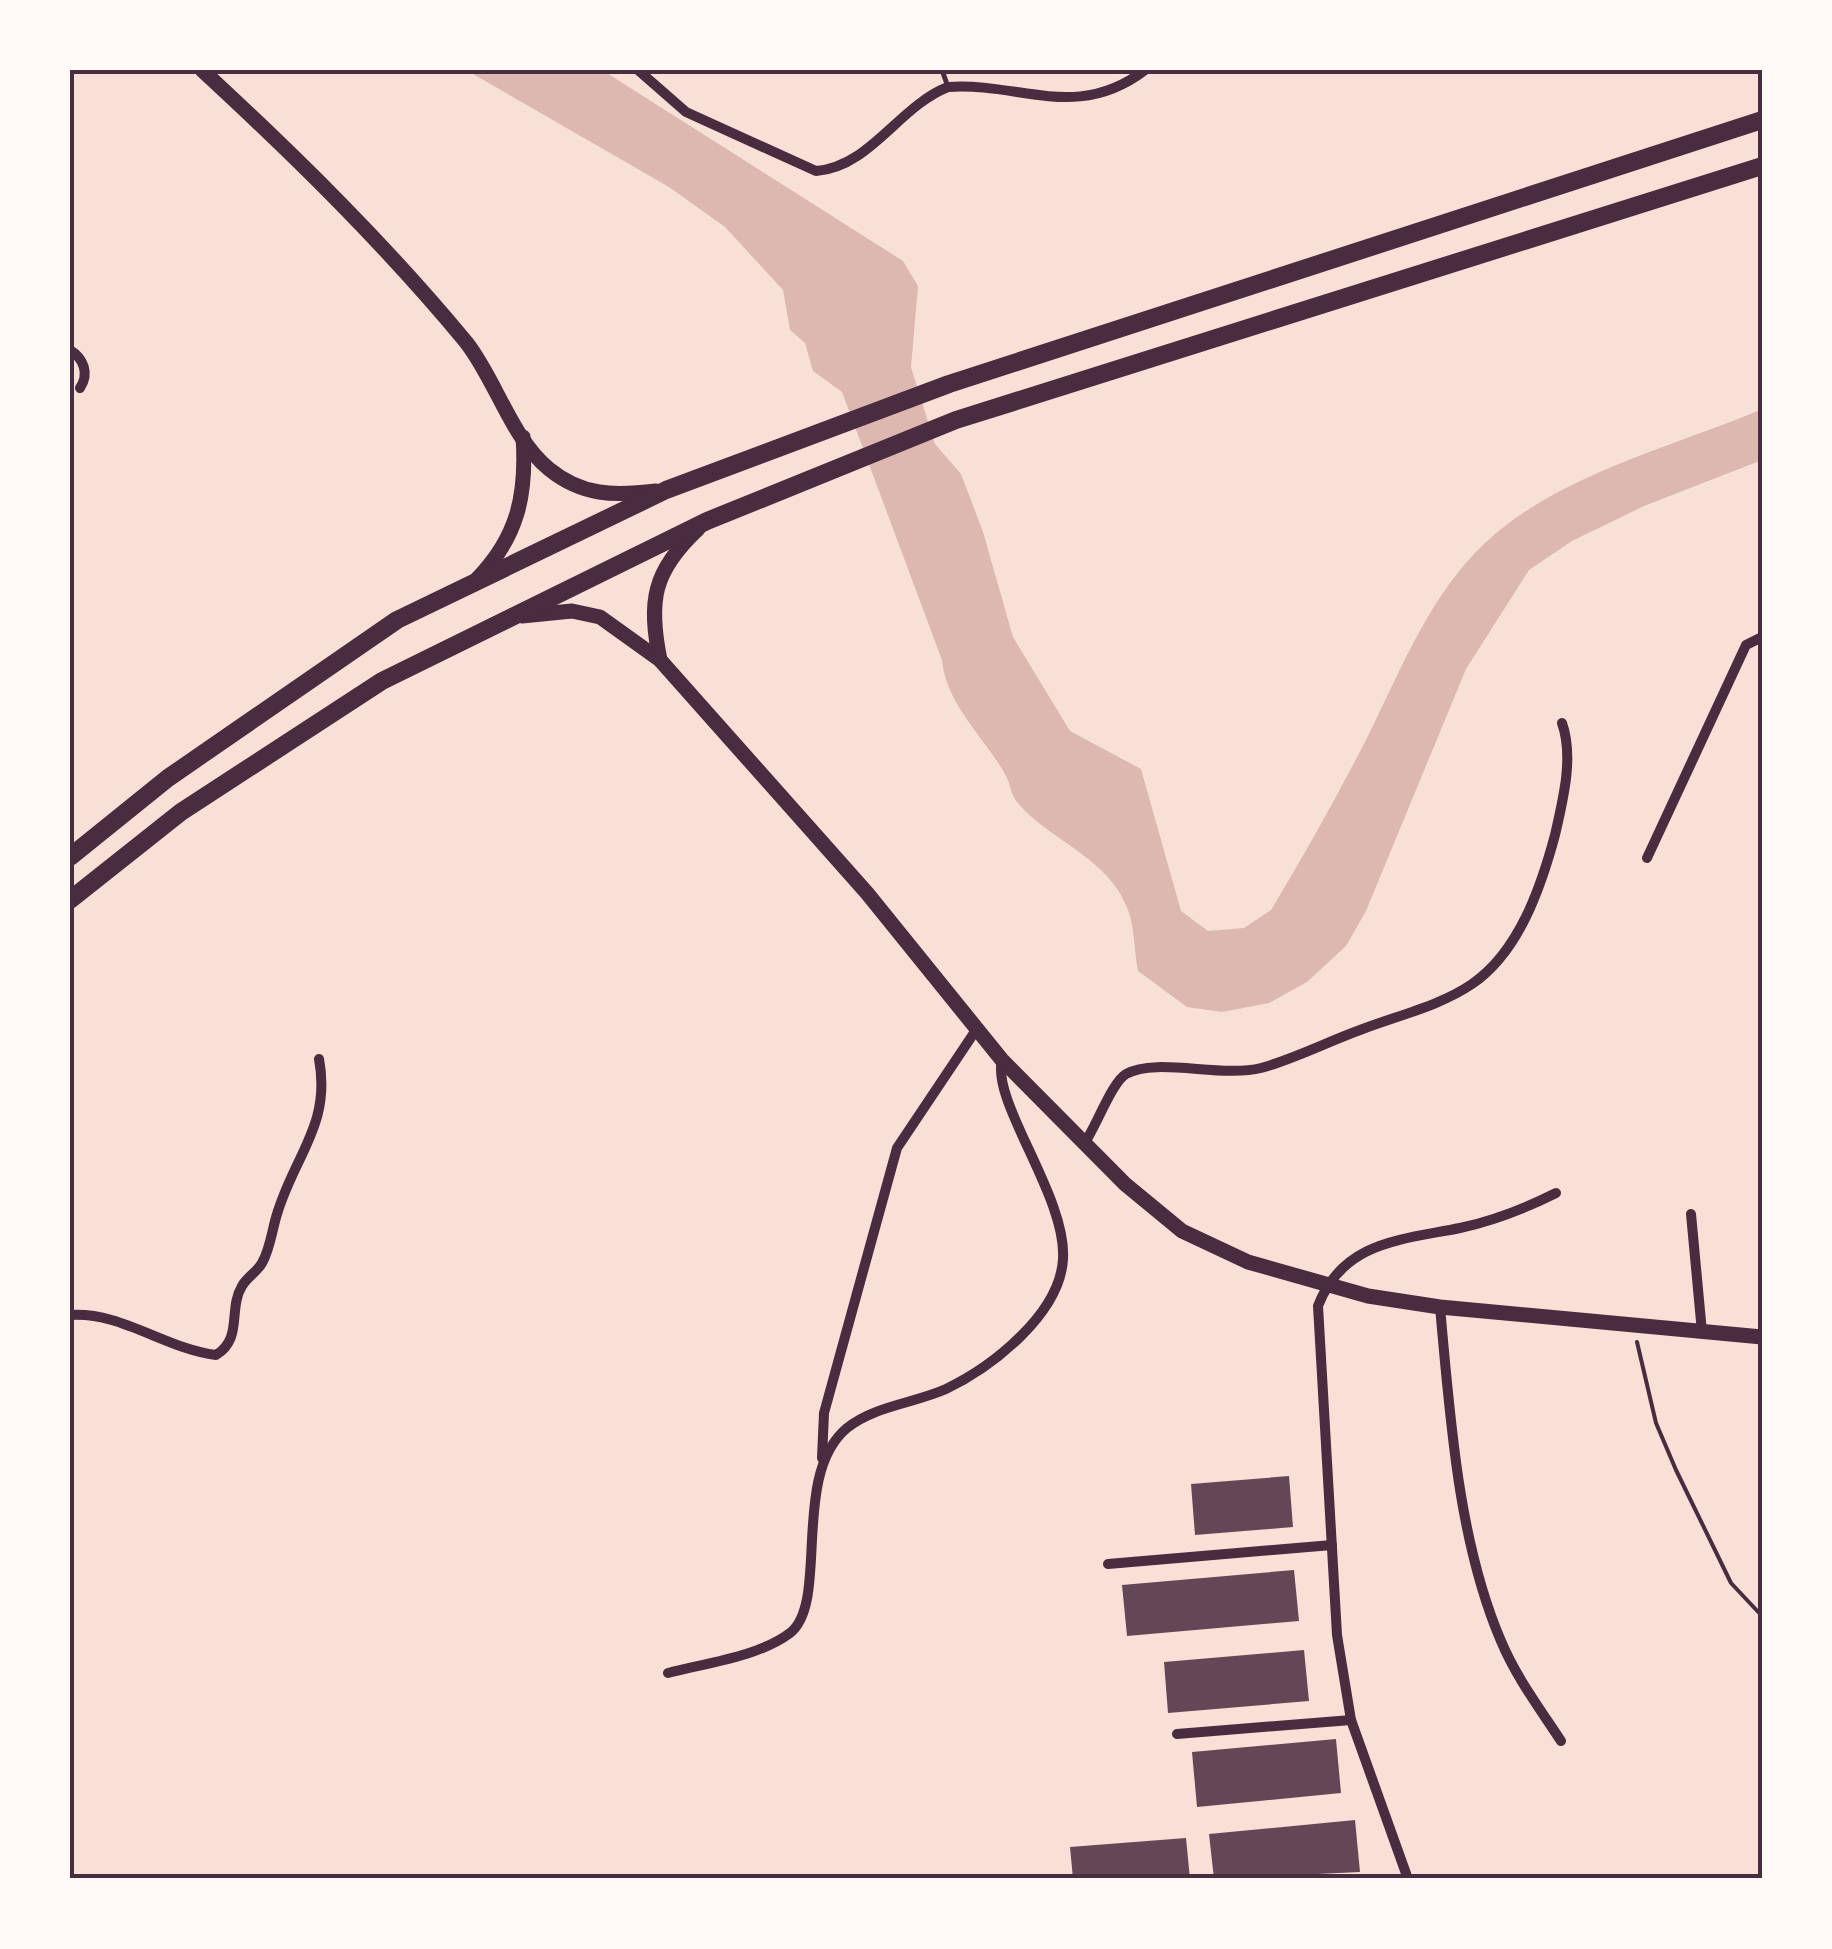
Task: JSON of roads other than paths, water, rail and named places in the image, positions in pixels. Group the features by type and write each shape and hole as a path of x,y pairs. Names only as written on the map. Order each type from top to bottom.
{"main road":[{"path":"202,70 292,153 409,272 484,366 523,437 544,466 568,484 600,495 666,490"},
{"path":"70,857 168,778 397,620 666,490 949,384 1762,120"},
{"path":"70,900 181,812 382,680 707,521 956,420 1762,166"},
{"path":"473,583 510,538 521,506 523,437"},
{"path":"660,660 654,627 661,572 676,550 707,521"},
{"path":"503,619 572,610 600,617 660,660 867,893 1002,1060 1084,1144 1182,1230 1248,1262 1326,1286 1440,1307 1762,1337"}],"street":[{"path":"638,70 686,112 816,171 833,169 855,158 932,94 948,87 1068,100 1108,91 1145,70"},
{"path":"70,350 84,365 86,374 80,388"},
{"path":"1647,858 1739,658 1746,645 1762,637"},
{"path":"1084,1144 1104,1116 1114,1084 1127,1073 1169,1066 1221,1072 1260,1068 1444,998 1494,967 1543,882 1565,785 1566,737 1562,723"},
{"path":"668,1673 762,1647 793,1632 804,1608 824,1413 883,1212 892,1162 914,1118 941,1085 976,1030"},
{"path":"70,1315 86,1314 125,1325 174,1348 216,1355 225,1350 232,1340 242,1285 261,1265 286,1190 319,1120 325,1088 319,1059"},
{"path":"822,1458 847,1428 971,1374 1021,1334 1044,1307 1059,1280 1064,1258 1060,1231 1032,1147 1001,1088 1002,1060"},
{"path":"1408,1879 1351,1720 1338,1636 1318,1306 1326,1286 1342,1265 1370,1247 1478,1222 1556,1193"},
{"path":"1690,1214 1702,1332"},
{"path":"1440,1307 1467,1529 1482,1589 1507,1654 1561,1741"},
{"path":"1108,1564 1332,1545"},
{"path":"1177,1734 1351,1720"}],"lane":[{"path":"942,70 948,87"}]}
